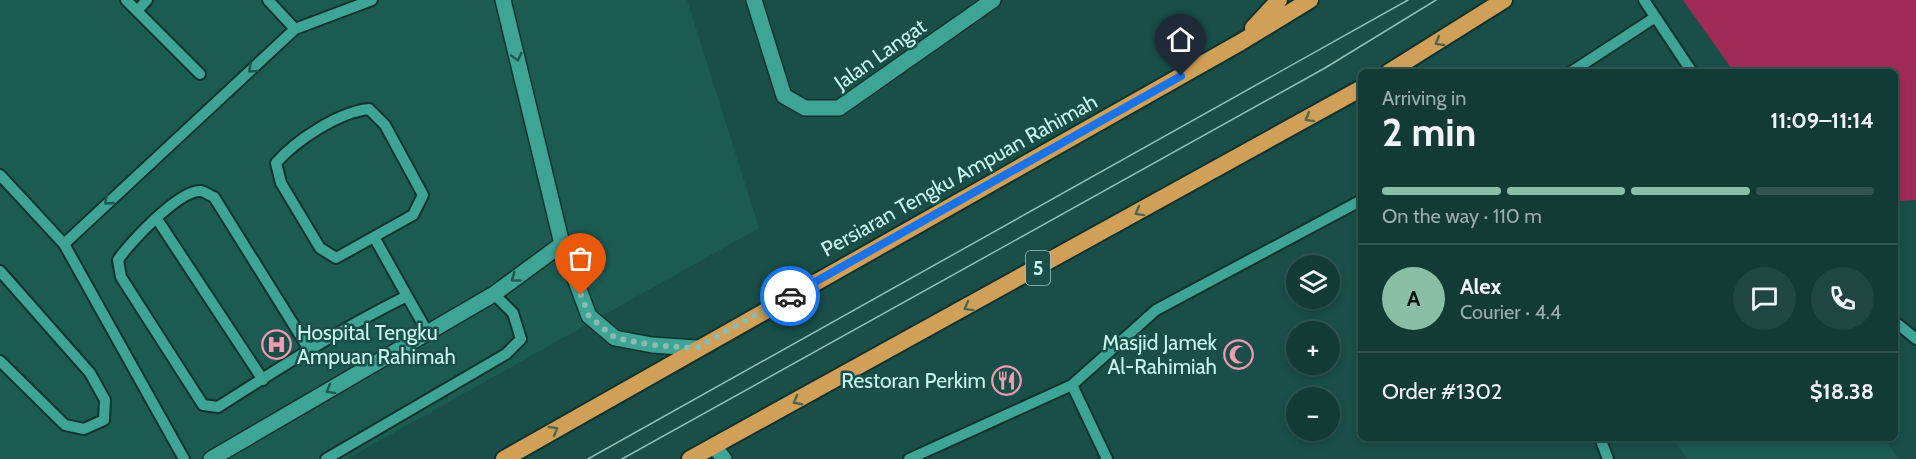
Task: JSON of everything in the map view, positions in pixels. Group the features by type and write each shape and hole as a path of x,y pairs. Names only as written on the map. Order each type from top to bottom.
{"highway":[{"path":"1241,42 1279,0"},
{"name":"Persiaran Tengku Ampuan Rahimah","path":"504,459 696,348 1241,42 1310,0"},
{"path":"1394,69 1504,0"},
{"name":"5","path":"690,459 719,452 1358,90"}],"street":[{"path":"502,0 562,244 589,316 615,338 652,345 696,348"},
{"name":"Jalan Langat","path":"754,0 784,96 805,108 839,108 993,0"},
{"path":"211,459 495,294 562,244"}],"lane":[{"path":"126,0 200,74"},
{"path":"138,10 147,0"},
{"path":"268,0 295,29"},
{"path":"64,244 295,29 372,0"},
{"path":"1644,0 1690,69"},
{"path":"1576,69 1654,18"},
{"path":"369,109 385,125 423,195 413,215 374,237 336,258 320,248 281,183 276,163 290,147 353,111 369,109"},
{"path":"0,175 64,244 184,459"},
{"path":"310,351 214,197 201,191 183,196 126,248 117,260 121,277 203,405 218,407 263,380 310,351 364,317 407,296"},
{"path":"909,459 1072,385 1156,310 1358,202"},
{"path":"157,219 263,380"},
{"path":"374,237 428,333"},
{"path":"0,271 90,373 105,400 104,420 84,429 65,425 0,361"},
{"path":"326,459 506,354 521,339 513,313 495,294"},
{"path":"1898,324 1916,339"},
{"path":"1072,385 1105,458"},
{"path":"1601,441 1608,459"}],"shaded area":[{"name":"Hospital Tengku Ampuan Rahimah","path":"0,0 687,0 759,228 347,459 0,459"},
{"path":"1683,0 1916,0 1916,200 1898,201 1898,69 1732,69"},
{"path":"1675,441 1886,441 1899,459 1687,459"}],"tram line":[{"path":"588,459 1408,0"},
{"path":"622,459 1325,68 1436,0"}],"way so far":[{"path":"581,295 589,316 615,338 652,345 696,348 790,296"}],"place":[{"name":"Hospital Tengku Ampuan Rahimah","path":"276,344"},
{"name":"Masjid Jamek Al-Rahimiah","path":"1238,354"},
{"name":"Restoran Perkim","path":"1007,380"}],"route":[{"path":"790,296 1181,76"}]}
